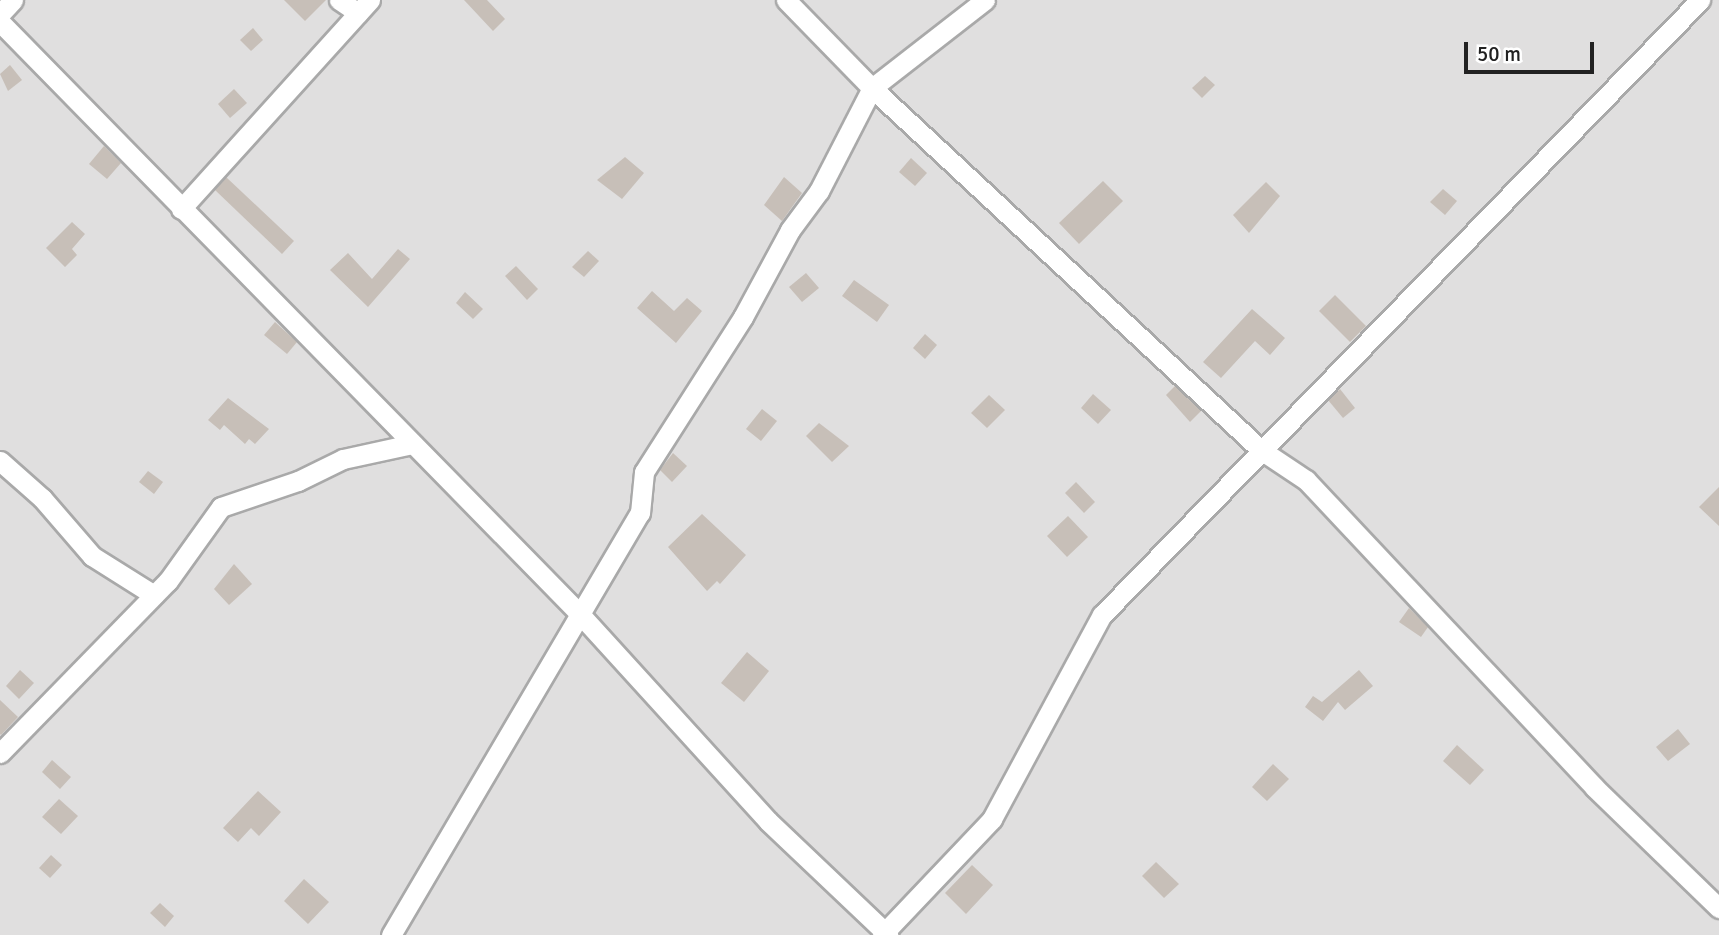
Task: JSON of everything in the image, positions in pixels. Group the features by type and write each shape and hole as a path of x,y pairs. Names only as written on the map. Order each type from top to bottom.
{"street":[{"path":"0,14 13,0"},
{"path":"181,209 364,7 339,0"},
{"path":"786,0 872,89 1261,450 1306,480 1594,786 1719,908"},
{"path":"391,935 578,612 640,513 644,472 743,317 790,230 820,191 872,89 985,0"},
{"path":"0,22 578,612 768,821 885,934 992,819 1102,615 1700,0"},
{"path":"0,753 154,595 220,507 343,460 412,444"},
{"path":"0,461 42,498 92,556 154,595"}],"shaded area":[{"path":"0,0 1719,0 1719,935 0,935"}],"building":[{"path":"284,0 326,0 305,21"},
{"path":"464,0 487,0 505,19 493,31"},
{"path":"253,28 263,40 251,51 240,40"},
{"path":"10,65 22,80 8,91 0,74"},
{"path":"1205,76 1215,85 1202,98 1192,88"},
{"path":"234,89 247,103 230,118 218,104"},
{"path":"104,146 121,163 107,179 89,164"},
{"path":"625,157 644,173 622,199 597,180"},
{"path":"911,158 927,173 915,186 899,172"},
{"path":"226,177 294,241 282,254 215,190"},
{"path":"784,177 802,193 782,221 764,205"},
{"path":"1103,181 1123,201 1079,244 1059,223"},
{"path":"1266,182 1280,196 1249,233 1233,215"},
{"path":"1443,189 1457,201 1445,215 1430,202"},
{"path":"72,222 85,234 72,249 77,255 65,267 46,248"},
{"path":"398,249 410,259 368,307 330,270 348,253 372,279"},
{"path":"588,251 599,261 584,277 572,267"},
{"path":"516,266 538,289 527,300 505,276"},
{"path":"806,273 819,288 802,302 789,287"},
{"path":"854,280 889,305 877,322 842,296"},
{"path":"652,291 674,311 687,298 702,311 676,343 637,308"},
{"path":"465,292 483,309 473,319 456,303"},
{"path":"1335,295 1366,326 1350,342 1319,311"},
{"path":"1252,309 1285,338 1270,355 1255,341 1221,378 1203,362"},
{"path":"275,322 297,342 287,354 264,335"},
{"path":"925,334 937,345 925,359 913,348"},
{"path":"1175,386 1201,411 1190,422 1166,395"},
{"path":"1340,389 1355,408 1343,418 1328,400"},
{"path":"1093,394 1111,410 1098,424 1081,408"},
{"path":"989,395 1005,410 987,428 971,413"},
{"path":"228,398 269,429 255,444 249,439 245,444 224,425 220,430 208,420"},
{"path":"762,409 777,421 761,441 746,429"},
{"path":"819,423 849,446 832,462 806,436"},
{"path":"673,453 687,466 672,482 660,470"},
{"path":"148,471 163,482 154,494 139,482"},
{"path":"1076,482 1095,502 1084,513 1065,493"},
{"path":"1719,487 1719,526 1699,507"},
{"path":"702,514 746,555 720,584 717,581 707,591 668,547"},
{"path":"1068,516 1088,537 1067,557 1047,536"},
{"path":"234,564 252,584 229,605 214,589"},
{"path":"1409,608 1428,627 1421,637 1399,622"},
{"path":"747,652 769,671 744,702 721,683"},
{"path":"20,670 34,683 19,699 6,686"},
{"path":"1359,670 1373,686 1345,710 1338,702 1323,721 1305,707 1313,696 1322,702"},
{"path":"0,700 18,717 1,735 0,734"},
{"path":"1678,729 1690,744 1668,761 1656,747"},
{"path":"1457,745 1484,770 1470,785 1443,761"},
{"path":"52,760 71,777 60,789 42,772"},
{"path":"1273,764 1289,779 1267,801 1252,787"},
{"path":"258,791 281,812 259,836 251,828 238,842 223,828"},
{"path":"59,799 78,816 61,834 42,817"},
{"path":"51,855 62,865 50,878 39,868"},
{"path":"1156,862 1179,884 1164,898 1142,876"},
{"path":"972,865 993,885 966,914 945,893"},
{"path":"304,879 329,902 308,924 284,901"},
{"path":"160,903 174,916 165,927 150,913"}]}
